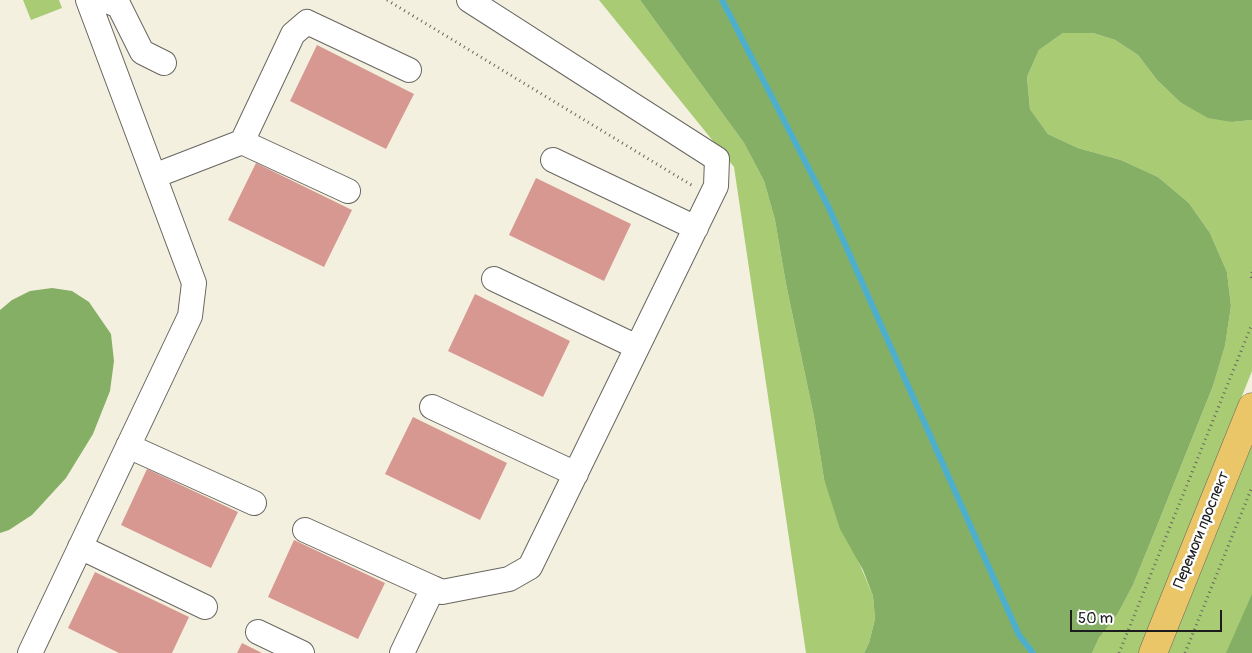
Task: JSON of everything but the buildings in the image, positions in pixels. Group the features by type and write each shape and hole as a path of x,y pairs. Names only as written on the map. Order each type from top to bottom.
{"main road":[{"name":"Перемоги проспект","path":"1153,653 1252,407"}],"lane":[{"path":"30,653 190,316 194,283 88,0"},
{"path":"105,0 119,6 142,52 164,63"},
{"path":"305,530 442,592 509,579 530,567 716,186 717,159 469,0"},
{"path":"154,176 242,142 293,34 307,22 409,70"},
{"path":"242,142 348,191"},
{"path":"553,160 696,228"},
{"path":"494,279 637,348"},
{"path":"432,407 576,474"},
{"path":"128,446 254,503"},
{"path":"80,547 205,607"},
{"path":"402,653 433,588"},
{"path":"258,632 302,653"}],"path":[{"path":"387,0 711,197"},
{"path":"1252,272 1252,279"},
{"path":"1119,653 1252,324"},
{"path":"1185,653 1252,487"}],"green space":[{"path":"23,0 59,0 62,8 31,20"},
{"path":"599,0 640,0 744,143 764,181 775,220 786,284 814,417 824,479 873,596 875,619 869,643 864,653 806,653 734,167"},
{"path":"640,0 1252,0 1252,120 1232,122 1208,118 1180,102 1157,80 1138,55 1115,40 1093,33 1063,33 1039,50 1027,77 1030,109 1048,134 1078,148 1121,160 1158,177 1189,203 1210,233 1227,272 1231,306 1225,346 1213,386 1153,536 1133,585 1117,615 1099,638 1092,653 864,653 869,643 875,619 873,596 863,570 840,529 824,479 814,417 786,284 775,220 764,181 744,143"},
{"path":"1063,33 1093,33 1115,40 1138,55 1157,80 1180,102 1232,122 1252,120 1252,371 1139,653 1092,653 1099,638 1117,615 1133,585 1213,386 1225,346 1231,306 1227,272 1210,233 1189,203 1158,177 1121,160 1078,148 1048,134 1030,109 1027,77 1039,50"},
{"path":"52,288 72,291 89,302 111,334 114,361 110,391 93,434 66,478 32,515 9,530 0,533 0,310 12,300 30,291"},
{"path":"1252,433 1252,653 1163,653"},
{"path":"1252,594 1252,653 1226,653"}],"waterway":[{"path":"722,0 828,206 1019,635 1033,653"}]}
